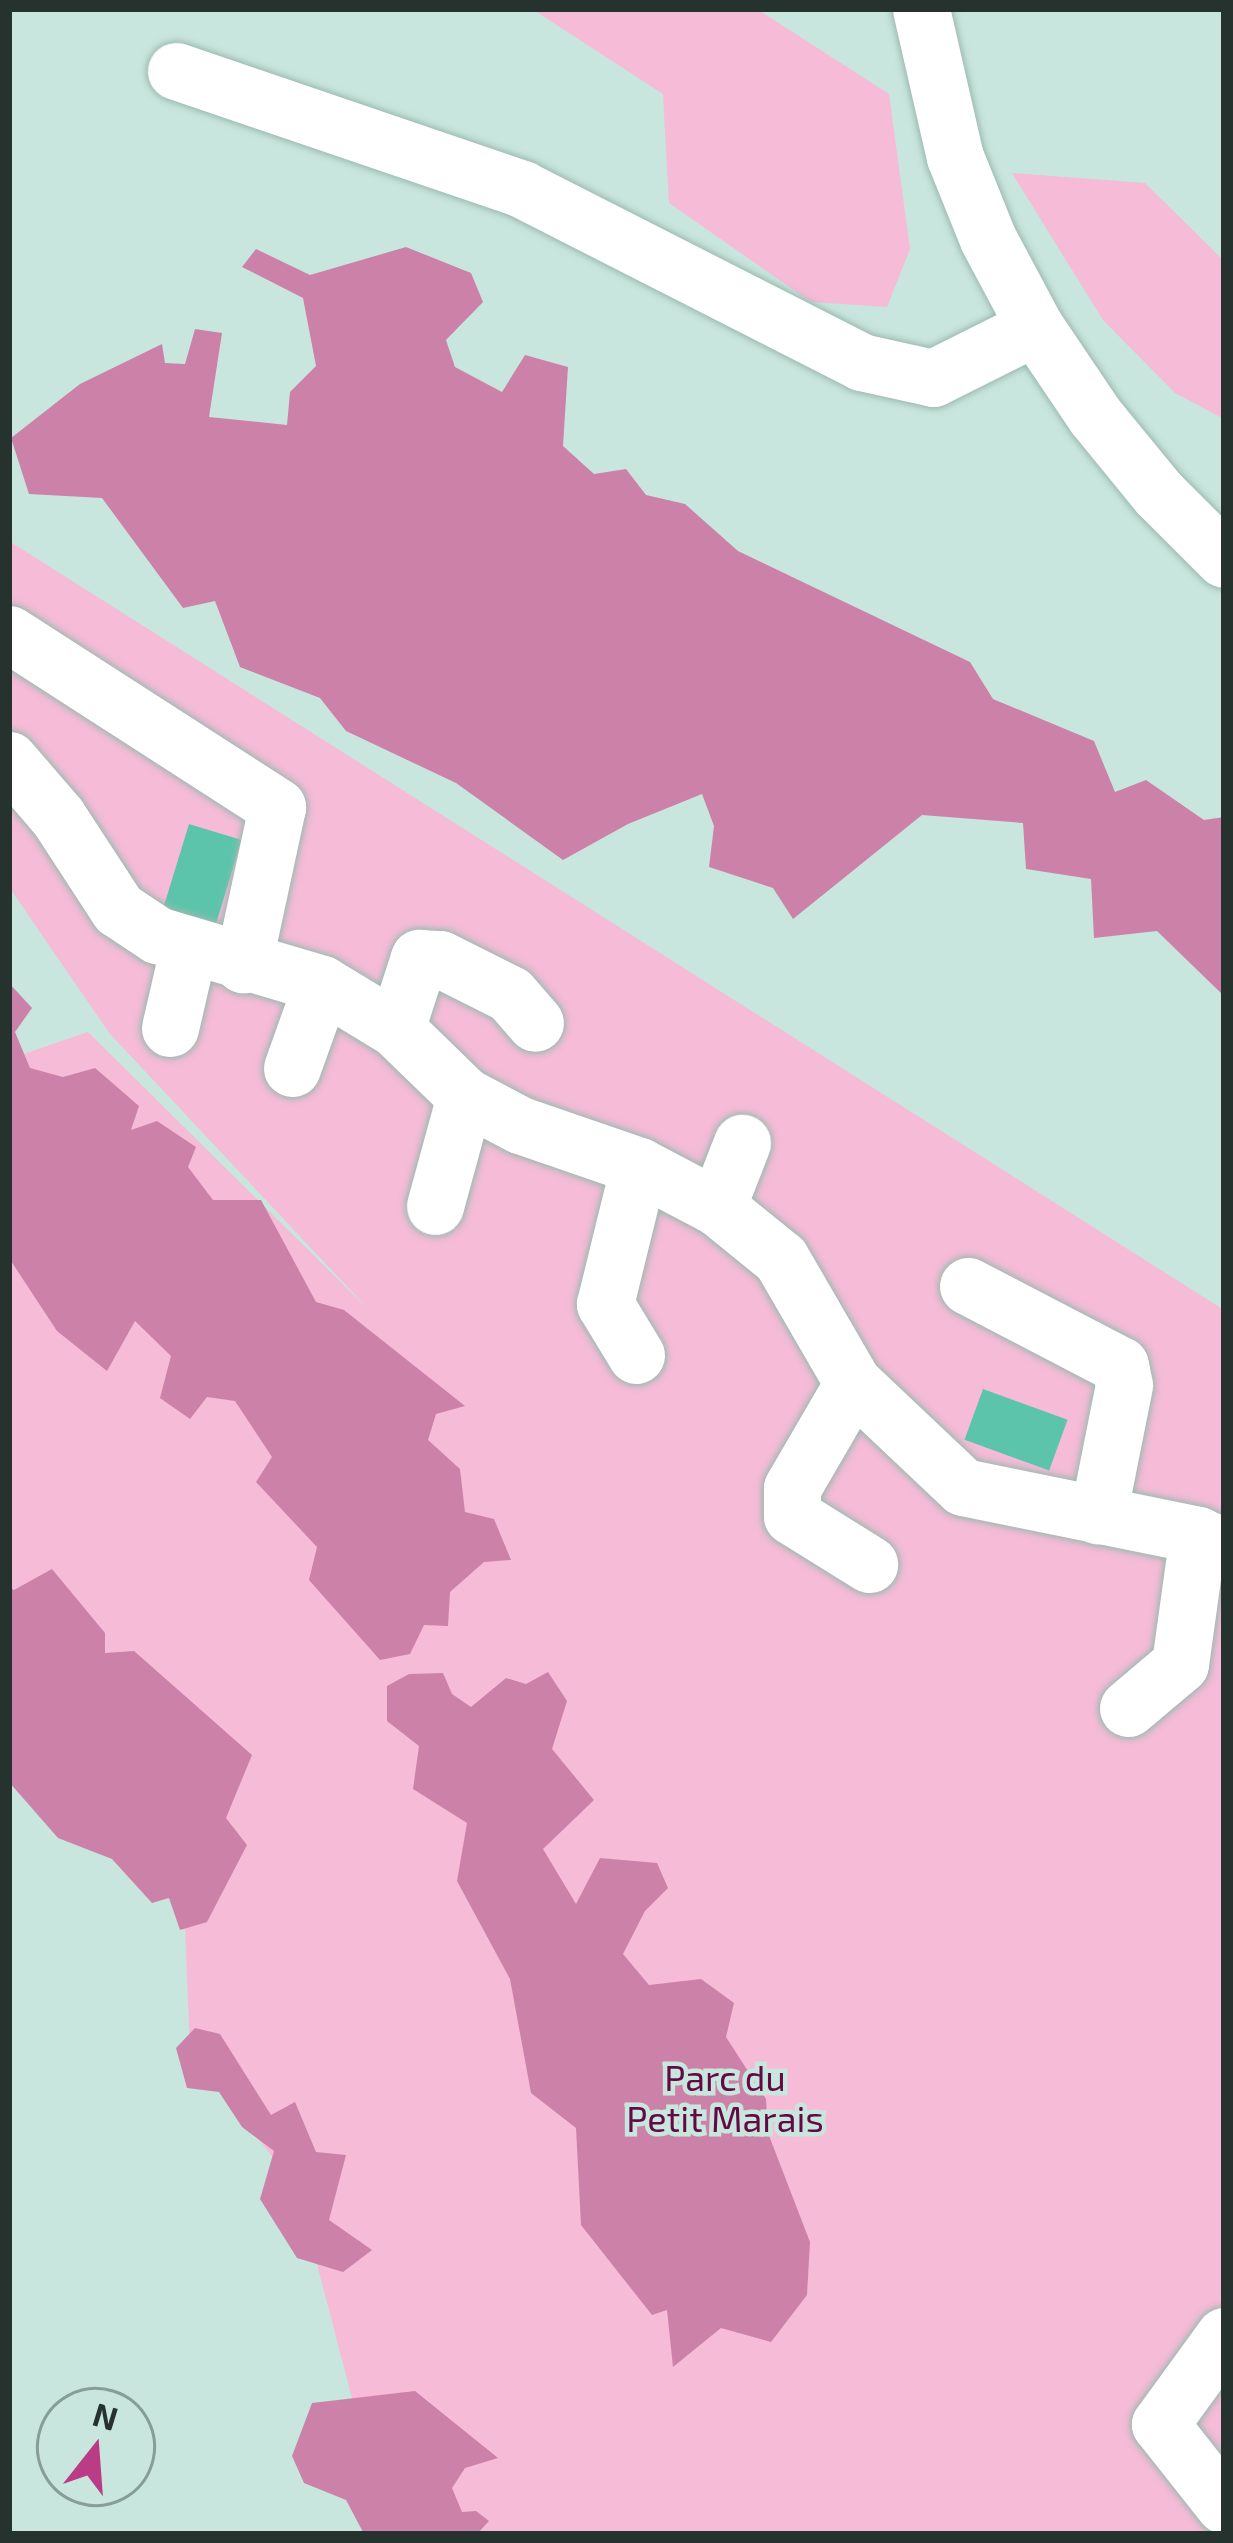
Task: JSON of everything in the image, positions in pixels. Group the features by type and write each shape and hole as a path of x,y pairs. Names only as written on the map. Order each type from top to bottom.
{"street":[{"path":"921,9 955,157 988,239 1036,327 1095,416 1158,493 1224,559"},
{"path":"176,71 522,189 861,362 933,378 1036,327"},
{"path":"9,634 278,807 243,964"},
{"path":"9,760 58,817 118,909 157,935 322,984 396,1029 465,1096 520,1125 639,1166 717,1207 781,1259 853,1383 963,1487 1211,1541 1180,1664 1128,1708"},
{"path":"170,1028 189,946"},
{"path":"396,1029 418,958 440,959 510,994 535,1023"},
{"path":"292,1068 322,984"},
{"path":"435,1205 465,1096"},
{"path":"717,1207 742,1143"},
{"path":"636,1354 604,1304 639,1166"},
{"path":"968,1286 1120,1365 1124,1384 1098,1515"},
{"path":"853,1383 792,1488 793,1516 869,1564"},
{"path":"1224,2336 1160,2425 1224,2505"}],"green space":[{"path":"532,9 757,9 889,94 910,249 887,307 811,302 669,203 663,94"},
{"path":"1012,173 1145,183 1224,261 1224,419 1175,393 1103,320"},
{"name":"Parc du Petit Marais","path":"9,541 1224,1310 1224,2534 395,2534 368,2459 297,2188 190,2051 180,1802 9,1654 9,1059 88,1032 371,1312 110,1034 9,887"}],"shaded area":[{"path":"406,247 471,273 483,302 446,340 455,367 502,392 525,355 568,367 563,446 594,474 626,469 646,495 685,504 738,551 970,662 993,699 1094,741 1115,792 1146,780 1204,820 1224,817 1224,996 1157,931 1094,938 1091,879 1026,869 1023,823 922,815 793,919 773,888 709,867 714,826 702,794 628,824 563,860 456,783 346,731 320,698 240,667 215,601 183,608 102,498 29,494 11,438 80,384 162,344 165,363 185,364 195,329 222,333 209,417 287,425 290,392 316,366 303,298 242,267 256,249 310,275"},
{"path":"9,983 32,1008 15,1032 30,1068 63,1077 95,1068 139,1106 131,1130 157,1121 196,1147 188,1167 213,1200 261,1200 316,1302 344,1310 465,1406 436,1414 428,1440 460,1469 465,1512 494,1519 511,1560 484,1562 450,1592 448,1626 424,1625 410,1654 380,1660 309,1580 317,1547 256,1482 272,1457 235,1401 207,1397 190,1419 160,1398 171,1356 135,1321 107,1371 57,1331 9,1258"},
{"path":"52,1569 105,1633 105,1653 134,1651 252,1755 226,1818 247,1845 207,1922 180,1930 169,1898 152,1903 112,1859 58,1838 9,1782 9,1587 14,1590"},
{"path":"548,1672 567,1701 552,1749 594,1800 543,1849 576,1904 600,1858 657,1863 668,1888 645,1911 623,1954 649,1985 701,1979 734,2003 726,2037 766,2099 768,2133 810,2242 807,2295 771,2342 721,2328 673,2367 667,2310 652,2315 581,2225 576,2128 531,2093 510,1979 457,1881 467,1823 413,1789 419,1746 387,1721 387,1686 409,1674 443,1673 452,1694 471,1707 506,1678 526,1684"},
{"path":"195,2028 220,2034 271,2115 295,2102 316,2152 346,2155 329,2220 372,2250 343,2272 297,2258 260,2199 274,2151 242,2127 219,2092 187,2088 176,2048"},
{"path":"415,2391 498,2458 465,2468 452,2488 462,2512 476,2511 489,2521 477,2534 364,2534 346,2500 304,2483 292,2456 312,2403"}],"building":[{"path":"189,824 242,840 216,925 163,909"},
{"path":"983,1389 1068,1420 1049,1471 965,1440"}]}
